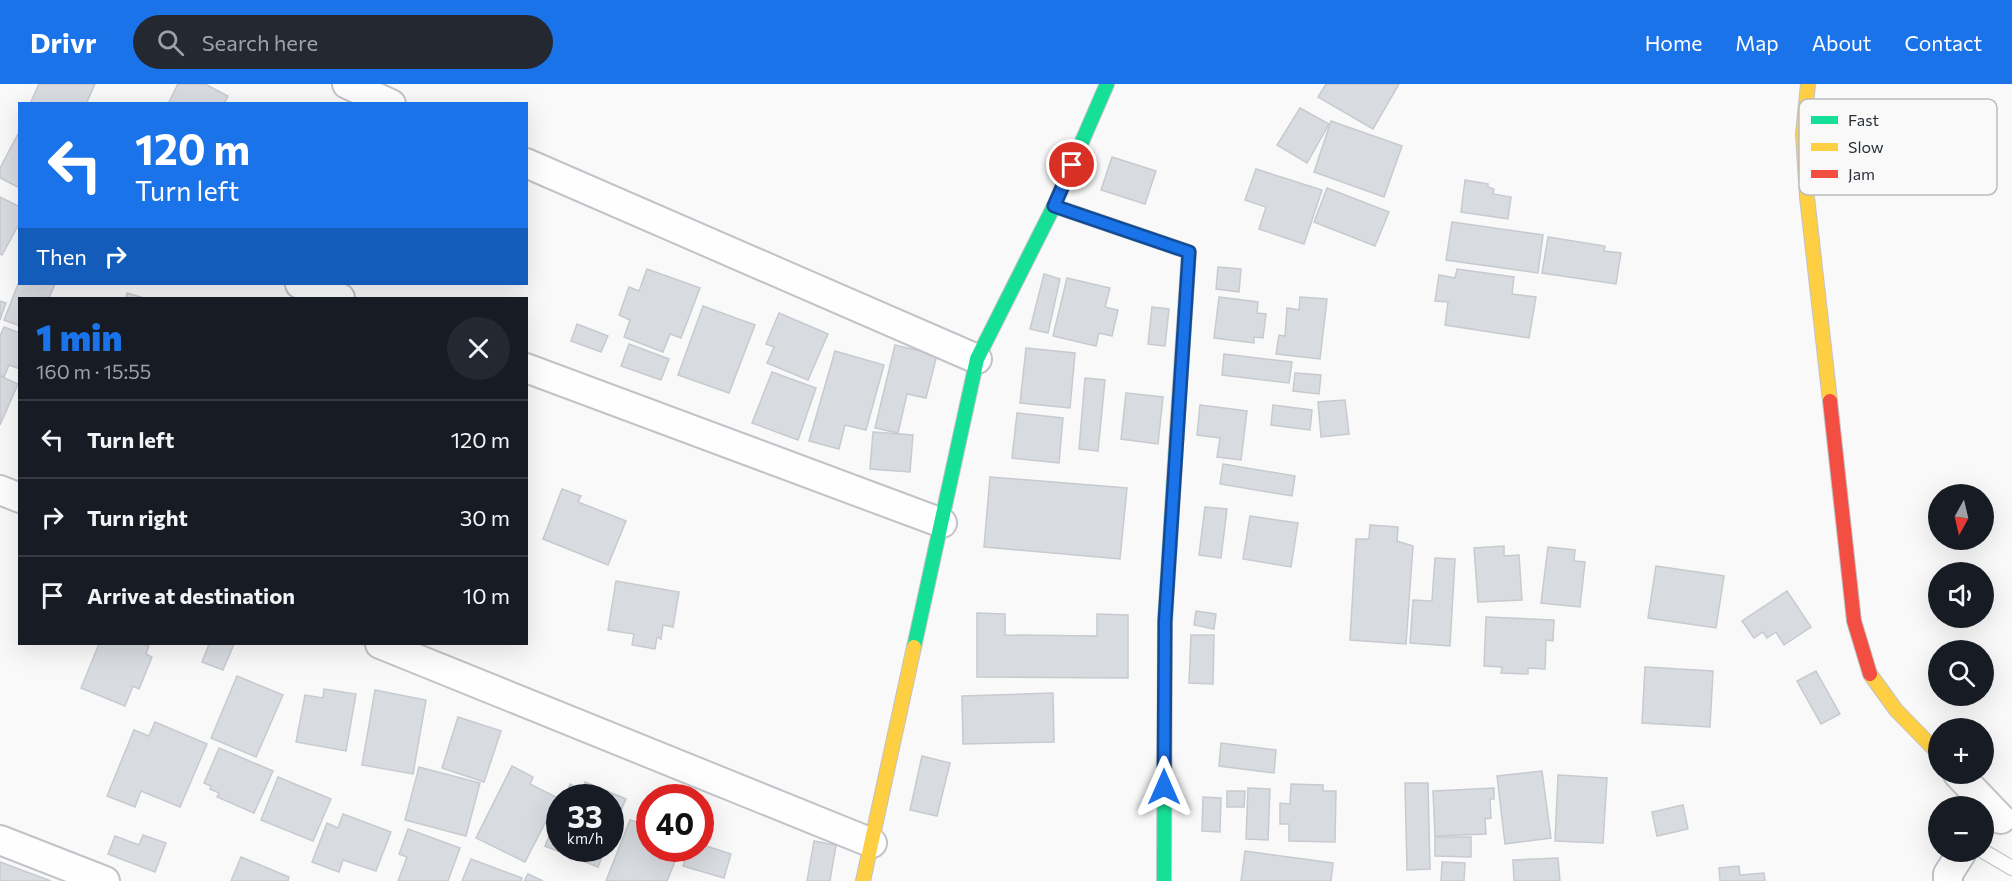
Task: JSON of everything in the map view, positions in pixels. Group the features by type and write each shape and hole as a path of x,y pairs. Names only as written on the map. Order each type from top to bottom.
{"street":[{"path":"347,84 387,102"},
{"path":"863,881 977,360 1054,206 1107,84"},
{"path":"1806,99 1808,84"},
{"path":"528,164 977,360"},
{"path":"1807,195 1854,621 1868,671 1896,710 1928,743"},
{"path":"1054,206 1189,252 1165,621 1164,881"},
{"path":"303,285 337,297"},
{"path":"528,369 942,523"},
{"path":"0,490 18,497"},
{"path":"382,645 872,843"},
{"path":"1967,784 1999,822"},
{"path":"0,840 105,881"},
{"path":"1948,881 1948,874 1956,862"}],"lane":[{"path":"1994,857 2012,868"}],"building":[{"path":"39,84 95,84 87,102 31,102"},
{"path":"178,84 205,84 228,96 225,102 169,102"},
{"path":"1326,84 1399,84 1373,129 1318,97"},
{"path":"1300,108 1329,124 1307,163 1277,145"},
{"path":"1331,121 1402,146 1384,197 1314,172"},
{"path":"18,134 18,187 0,178 0,168"},
{"path":"1112,157 1156,171 1145,204 1101,190"},
{"path":"1256,169 1322,190 1304,244 1259,229 1266,207 1245,200"},
{"path":"1465,180 1488,184 1488,187 1494,189 1493,194 1511,197 1508,219 1461,212"},
{"path":"1327,188 1389,212 1375,246 1314,222"},
{"path":"0,197 18,206 18,226 2,255 0,254"},
{"path":"1452,222 1543,235 1538,273 1446,260"},
{"path":"1548,237 1605,246 1604,251 1621,253 1616,284 1542,273"},
{"path":"1218,267 1241,269 1239,292 1216,289"},
{"path":"647,269 700,288 681,338 670,334 663,352 624,337 630,320 619,315 629,287 639,291"},
{"path":"1457,269 1514,277 1512,294 1536,297 1529,338 1445,325 1448,302 1435,301 1439,275 1455,278"},
{"path":"1044,274 1060,279 1048,333 1030,329"},
{"path":"1067,278 1110,288 1105,307 1118,310 1112,336 1099,333 1096,346 1053,336"},
{"path":"18,284 55,285 49,297 18,297 18,325 4,320"},
{"path":"127,293 141,297 126,297"},
{"path":"1219,297 1258,302 1257,313 1266,314 1263,338 1254,337 1254,343 1214,338"},
{"path":"1300,297 1327,299 1320,359 1276,354 1279,335 1285,336 1287,308 1299,310"},
{"path":"0,301 6,303 0,320"},
{"path":"703,306 755,325 729,393 678,375"},
{"path":"1152,307 1169,309 1165,346 1148,344"},
{"path":"779,313 828,334 808,380 767,363 774,347 766,344"},
{"path":"577,324 608,336 601,352 571,341"},
{"path":"4,327 18,332 18,368 9,365 4,377 0,375 0,336"},
{"path":"629,344 669,359 661,380 621,366"},
{"path":"895,345 937,355 926,398 907,394 898,433 875,428"},
{"path":"1026,348 1075,353 1070,408 1020,403"},
{"path":"835,351 884,365 866,430 845,425 839,449 809,441"},
{"path":"1224,354 1292,362 1289,383 1222,375"},
{"path":"772,372 816,388 798,440 752,423"},
{"path":"1295,373 1321,375 1319,394 1293,391"},
{"path":"0,376 18,384 0,425"},
{"path":"1085,378 1105,380 1098,451 1079,449"},
{"path":"1126,393 1163,397 1158,444 1121,439"},
{"path":"1345,400 1349,434 1321,437 1318,402"},
{"path":"1200,405 1247,411 1241,460 1217,457 1220,438 1197,435"},
{"path":"1273,405 1312,410 1310,430 1271,425"},
{"path":"1017,413 1063,418 1059,463 1012,458"},
{"path":"873,432 913,435 910,472 870,469"},
{"path":"1223,464 1295,476 1292,496 1220,484"},
{"path":"990,477 1127,488 1120,559 984,547"},
{"path":"562,489 581,496 578,502 626,521 608,565 543,539"},
{"path":"1205,507 1227,509 1221,558 1199,555"},
{"path":"1250,516 1298,523 1291,567 1243,559"},
{"path":"1370,525 1398,527 1397,541 1413,546 1406,644 1350,640 1356,539 1369,539"},
{"path":"1504,546 1504,556 1519,555 1522,600 1478,602 1474,548"},
{"path":"1548,547 1575,550 1574,561 1585,562 1580,607 1541,603"},
{"path":"1435,558 1455,559 1450,646 1410,643 1413,600 1432,601"},
{"path":"1656,566 1724,576 1716,628 1648,618"},
{"path":"616,581 679,592 673,627 663,625 661,639 657,637 655,649 632,645 634,634 608,630"},
{"path":"1787,591 1811,627 1784,645 1776,632 1767,638 1763,632 1754,638 1742,621"},
{"path":"1196,611 1216,614 1214,629 1194,625"},
{"path":"977,613 1005,614 1005,635 1097,636 1097,614 1128,615 1128,678 977,677"},
{"path":"1486,617 1554,620 1553,641 1546,640 1545,669 1528,668 1528,674 1501,673 1502,667 1484,666"},
{"path":"1191,635 1214,635 1213,684 1189,683"},
{"path":"99,645 149,646 146,654 152,657 139,689 133,686 125,706 81,688"},
{"path":"209,645 234,645 223,670 202,662"},
{"path":"1645,667 1713,671 1710,727 1642,723"},
{"path":"1816,671 1840,714 1821,724 1797,681"},
{"path":"237,676 283,695 256,757 211,738"},
{"path":"324,689 356,694 346,751 296,742 305,695 323,698"},
{"path":"375,690 426,700 413,774 362,765"},
{"path":"1053,693 1054,742 963,744 962,696"},
{"path":"458,717 501,731 484,782 442,768"},
{"path":"155,722 207,744 180,807 141,791 135,807 107,796 134,730 149,736"},
{"path":"1221,743 1276,750 1274,773 1219,766"},
{"path":"219,748 273,771 254,813 217,797 219,793 204,783"},
{"path":"922,756 950,763 937,816 910,810"},
{"path":"512,766 533,777 530,784 546,792 546,821 525,862 476,838"},
{"path":"419,767 480,783 466,836 405,820"},
{"path":"1542,771 1551,838 1505,844 1497,776"},
{"path":"1558,775 1607,778 1603,843 1555,841"},
{"path":"278,777 331,799 313,841 261,820"},
{"path":"1405,783 1428,783 1430,869 1407,870"},
{"path":"1291,784 1323,785 1323,791 1336,791 1335,842 1289,841 1289,824 1280,824 1280,803 1290,804"},
{"path":"1248,788 1270,789 1268,840 1246,839"},
{"path":"1494,788 1494,799 1490,799 1491,818 1485,819 1486,834 1435,836 1433,791"},
{"path":"1227,791 1245,791 1244,807 1227,807"},
{"path":"1203,797 1221,798 1220,832 1202,831"},
{"path":"1683,805 1688,829 1657,836 1652,812"},
{"path":"343,814 391,832 376,871 343,860 339,872 312,862 327,823 338,828"},
{"path":"630,820 636,822 636,862 675,862 667,881 606,881 613,862 624,862 624,835"},
{"path":"408,829 460,848 448,881 398,881 407,857 399,854"},
{"path":"143,835 166,843 155,872 108,854 115,836 139,845"},
{"path":"1435,837 1471,837 1471,857 1435,856"},
{"path":"814,841 836,845 830,881 807,881"},
{"path":"714,849 731,854 724,878 683,866 684,862 714,862"},
{"path":"1245,851 1333,863 1331,881 1241,881"},
{"path":"241,857 289,877 288,881 231,881"},
{"path":"1558,858 1560,881 1514,881 1513,860"},
{"path":"471,859 522,878 521,881 462,881"},
{"path":"0,862 51,881 0,881"},
{"path":"585,862 600,862 598,867"},
{"path":"1442,862 1465,863 1464,881 1441,881"},
{"path":"1739,866 1740,875 1764,873 1765,881 1720,881 1719,868"},
{"path":"528,874 543,881 524,881"}],"traffic: fast":[{"path":"914,647 977,359 1054,206 1107,84"},
{"path":"1164,881 1165,621 1177,431"}],"traffic: slow":[{"path":"1806,99 1808,84"},
{"path":"1807,195 1830,401"},
{"path":"1054,206 1189,252 1177,431"},
{"path":"863,881 914,647"},
{"path":"1870,674 1896,710 1928,743"}],"traffic: jam":[{"path":"1830,401 1854,621 1870,674"}],"route":[{"path":"1072,165 1054,206 1189,252 1165,621 1164,787"}]}
